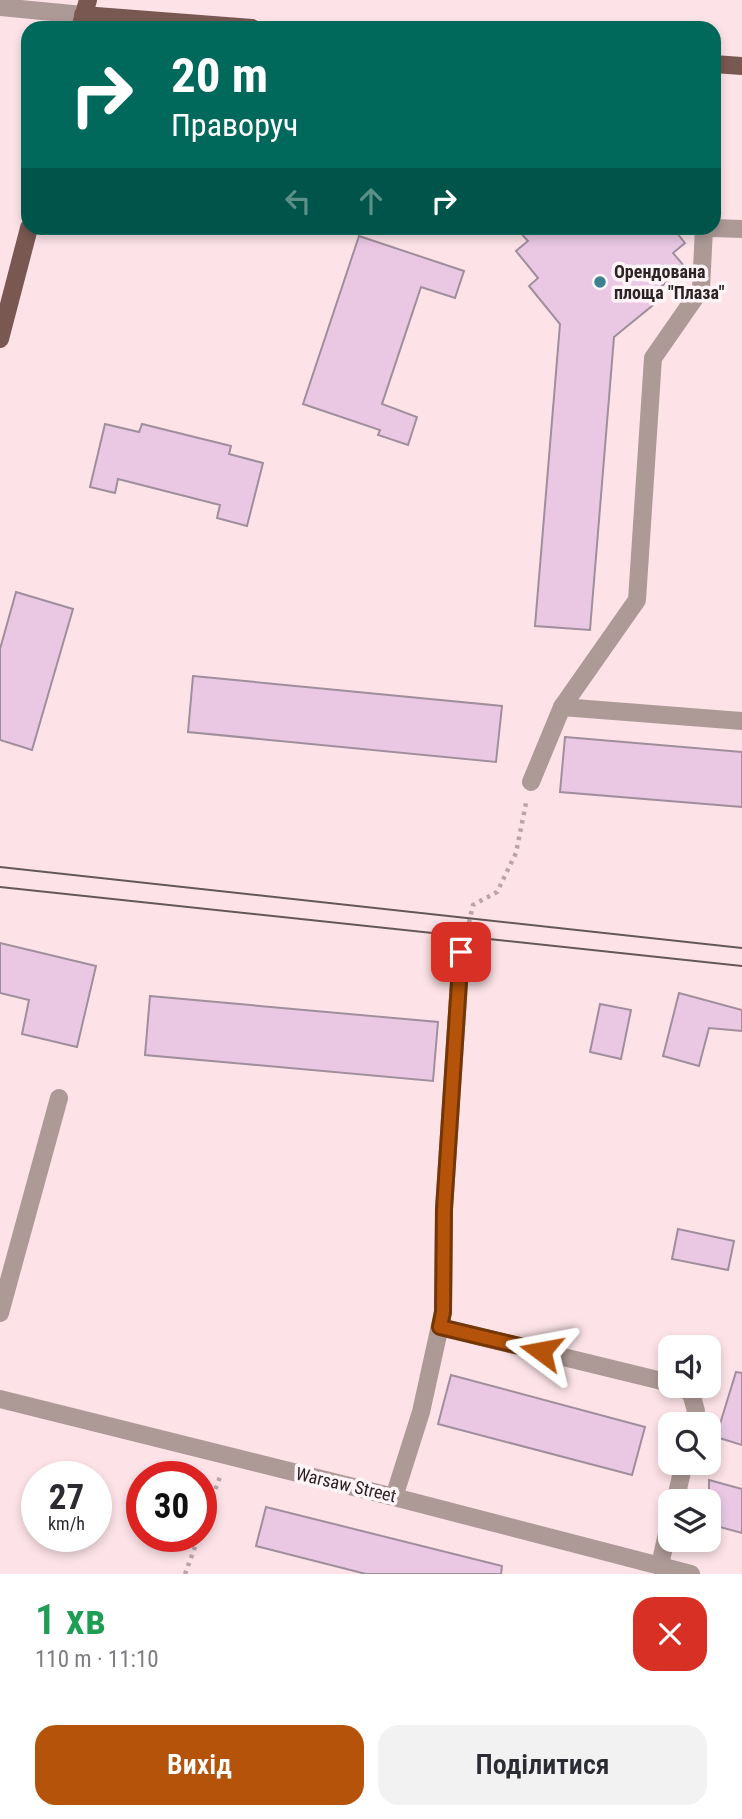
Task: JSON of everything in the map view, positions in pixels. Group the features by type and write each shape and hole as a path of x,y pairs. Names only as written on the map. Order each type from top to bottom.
{"main road":[{"path":"84,14 168,21"},
{"path":"721,65 742,66"},
{"path":"0,339 27,235"}],"street":[{"path":"0,8 84,14"},
{"path":"721,228 742,229"},
{"path":"531,782 562,706 637,600 653,358 701,289 704,235"},
{"path":"562,706 742,721"},
{"path":"394,1497 421,1412 443,1312 444,1209 461,952"},
{"path":"0,1313 59,1098"},
{"path":"440,1327 658,1380"},
{"name":"Warsaw Street","path":"0,1399 691,1574"},
{"path":"660,1565 663,1552"}],"path":[{"path":"461,952 473,905 497,892 516,853 531,782"},
{"path":"217,1485 227,1457"},
{"path":"185,1574 193,1552"}],"building":[{"path":"522,235 679,235 685,243 673,253 685,267 652,294 658,301 614,337 590,630 535,626 560,324 529,286 538,278 516,251 528,241"},
{"path":"359,236 464,271 455,298 421,287 382,404 417,417 408,445 378,435 380,430 303,404"},
{"path":"105,424 139,432 142,424 231,446 229,454 263,463 247,526 217,518 220,505 118,479 115,493 90,487"},
{"path":"16,592 73,609 32,750 0,740 0,649"},
{"path":"193,676 502,706 496,762 188,732"},
{"path":"565,737 742,752 742,807 560,792"},
{"path":"0,943 96,966 77,1047 22,1034 29,1000 0,993"},
{"path":"679,993 742,1010 742,1031 709,1028 699,1066 663,1056"},
{"path":"150,996 438,1022 433,1081 145,1055"},
{"path":"600,1004 631,1010 621,1059 590,1052"},
{"path":"678,1229 734,1241 728,1270 672,1259"},
{"path":"736,1372 742,1373 742,1445 721,1439 721,1421"},
{"path":"451,1375 645,1427 632,1475 438,1424"},
{"path":"709,1480 742,1489 742,1533 721,1527 721,1489 709,1489"},
{"path":"266,1507 502,1566 501,1574 366,1574 256,1546"}],"tram line":[{"path":"0,867 742,948"},
{"path":"0,887 742,966"}],"place":[{"name":"Орендована площа \"Плаза\"","path":"600,282"}],"route":[{"path":"461,952 444,1209 443,1312 440,1327 541,1351"}]}
